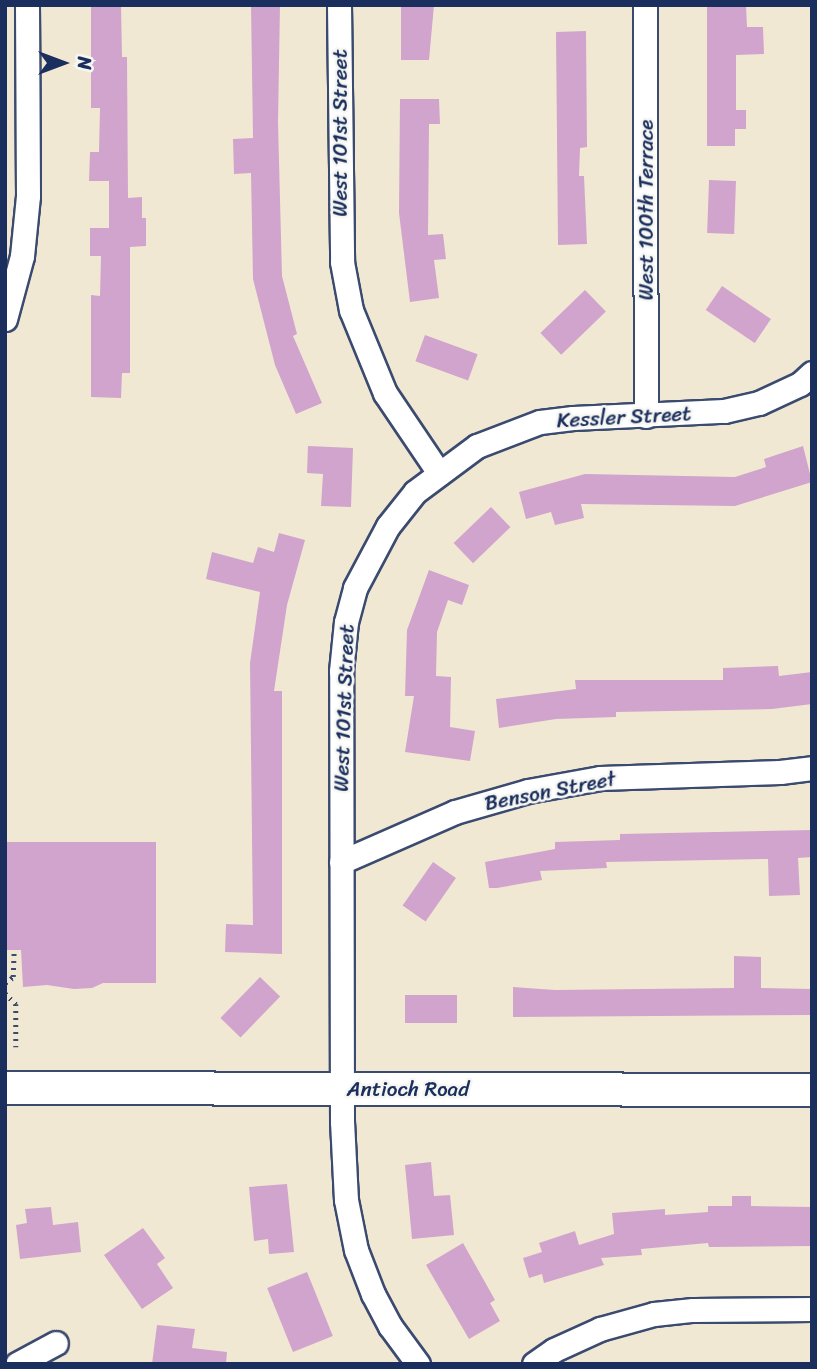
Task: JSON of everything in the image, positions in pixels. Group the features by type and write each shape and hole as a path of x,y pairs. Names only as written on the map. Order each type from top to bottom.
{"main road":[{"name":"Antioch Road","path":"5,1088 812,1090"}],"street":[{"path":"5,319 22,256 29,196 27,5"},
{"name":"West 101st Street","path":"339,5 341,250 351,310 385,393 439,472 415,492 370,554 355,588 346,622 341,671 342,1089 346,1200 356,1250 373,1294 390,1326 418,1364"},
{"name":"West 100th Terrace","path":"645,5 646,416"},
{"name":"Kessler Street","path":"439,472 477,446 540,422 724,411 760,402 800,384 812,373"},
{"name":"Benson Street","path":"341,862 455,812 528,791 600,778 780,772 812,768"},
{"path":"534,1364 554,1350 600,1329 654,1314 692,1310 812,1309"},
{"path":"16,1364 56,1343"}],"path":[{"path":"5,983 13,977 14,950"},
{"path":"5,993 16,1004 16,1046"}],"building":[{"path":"91,5 121,5 122,57 127,57 128,198 142,197 142,218 146,218 146,246 130,247 130,373 122,373 121,398 91,397 91,295 100,296 101,256 90,256 90,228 109,228 109,181 89,181 90,152 99,152 100,108 91,108"},
{"path":"251,5 280,5 278,122 282,276 297,334 293,336 322,403 296,414 275,365 253,279 251,173 234,174 233,139 253,138"},
{"path":"401,5 434,5 429,60 401,60"},
{"path":"707,5 746,5 747,27 763,27 764,54 736,55 736,110 746,110 746,129 735,129 735,146 707,146"},
{"path":"586,31 587,147 580,148 579,176 584,176 587,244 558,245 556,32"},
{"path":"400,99 439,99 440,124 429,124 428,235 443,234 446,259 434,260 439,298 410,302 399,213"},
{"path":"709,180 736,181 734,234 707,233"},
{"path":"722,286 771,319 755,343 706,310"},
{"path":"585,290 606,312 561,355 540,333"},
{"path":"425,335 478,354 468,380 415,361"},
{"path":"308,446 353,448 351,507 321,506 323,474 307,473"},
{"path":"803,446 812,482 735,506 581,504 584,518 555,525 551,512 526,519 519,492 585,474 735,477 766,467 764,459"},
{"path":"491,507 510,527 473,563 454,543"},
{"path":"279,533 305,540 287,605 274,691 282,691 282,954 225,952 226,924 253,925 250,663 260,592 206,579 212,552 253,563 258,547 274,552"},
{"path":"429,570 469,585 462,605 448,600 437,632 436,676 451,677 450,727 475,731 470,761 405,752 414,696 405,696 407,630"},
{"path":"778,666 779,676 812,672 812,704 772,709 616,712 616,717 556,719 499,728 496,699 576,689 575,680 723,680 723,668"},
{"path":"812,830 812,857 798,858 800,895 769,896 768,859 606,862 607,868 540,871 542,880 497,888 489,888 485,862 555,849 555,842 620,840 620,834"},
{"path":"5,842 156,842 156,983 103,983 92,988 74,989 47,985 23,987 21,950 5,950"},
{"path":"433,862 456,878 426,921 403,905"},
{"path":"734,956 761,957 761,988 812,989 812,1015 513,1017 513,987 555,990 734,988"},
{"path":"260,977 280,996 241,1037 220,1018"},
{"path":"405,995 457,995 457,1023 405,1023"},
{"path":"431,1162 434,1196 450,1195 454,1235 412,1239 405,1165"},
{"path":"287,1184 294,1252 269,1254 268,1239 254,1241 249,1187"},
{"path":"732,1196 751,1196 751,1206 812,1207 812,1246 709,1247 708,1243 641,1249 642,1255 601,1258 604,1265 544,1283 542,1274 529,1278 523,1258 542,1252 539,1243 575,1231 579,1245 614,1234 612,1213 665,1209 665,1215 708,1212 708,1206 732,1206"},
{"path":"51,1207 53,1225 78,1222 81,1252 20,1259 16,1225 27,1223 25,1209"},
{"path":"143,1228 165,1258 157,1264 173,1288 142,1309 104,1255"},
{"path":"463,1243 495,1300 490,1303 500,1321 469,1339 426,1265"},
{"path":"307,1272 333,1336 293,1352 267,1288"},
{"path":"157,1325 195,1329 192,1348 227,1352 226,1364 152,1364"}]}
